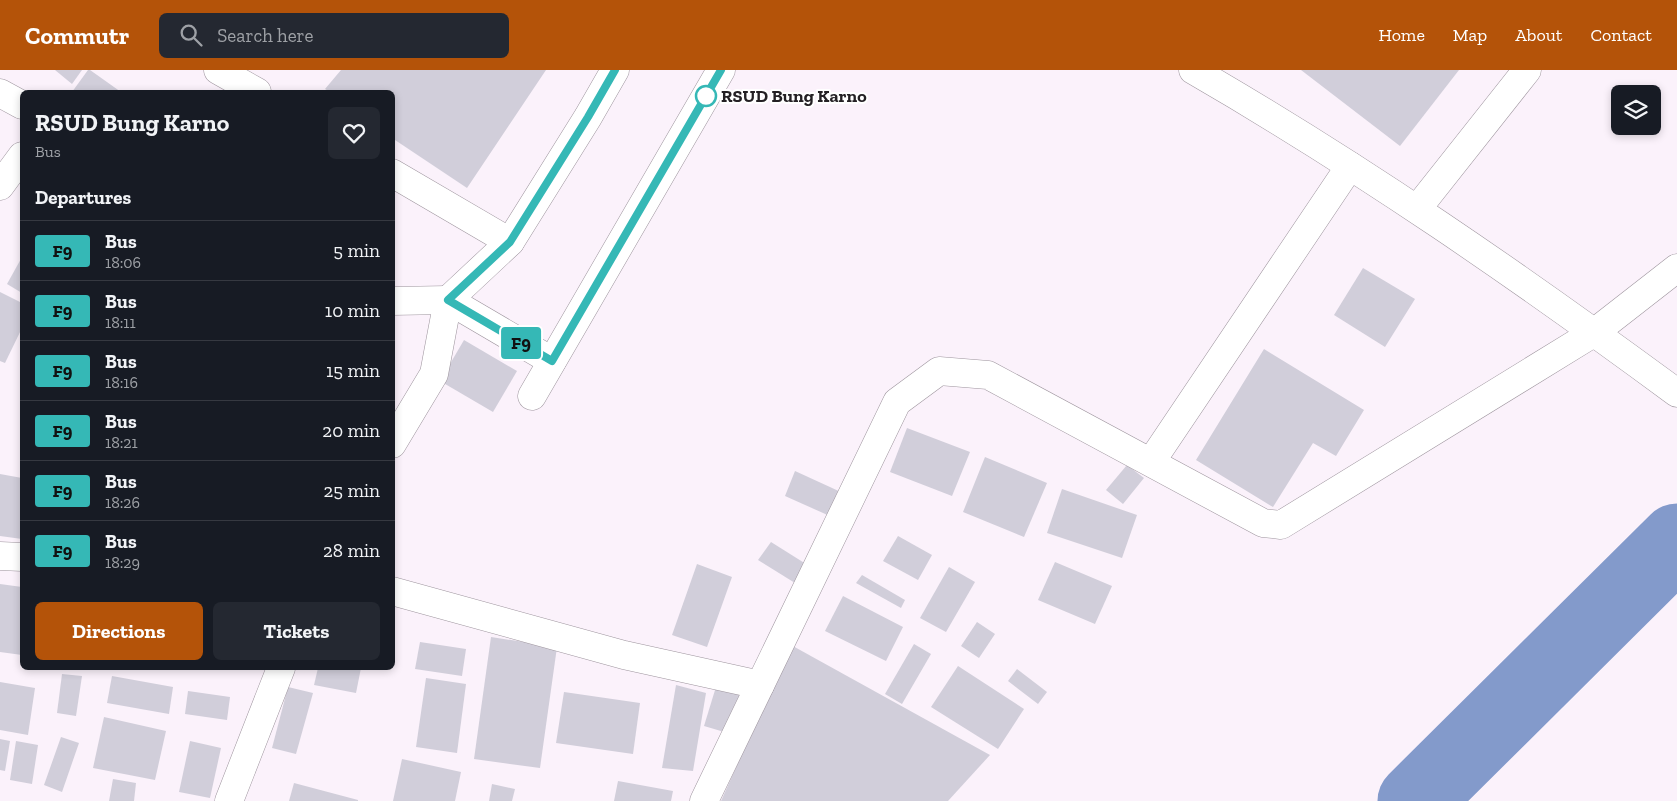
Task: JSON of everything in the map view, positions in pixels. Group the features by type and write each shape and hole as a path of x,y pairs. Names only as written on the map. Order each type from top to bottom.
{"street":[{"path":"218,70 253,90"},
{"path":"395,439 434,374 448,300 510,242 615,70"},
{"path":"532,396 721,70"},
{"path":"1193,70 1226,78 1350,166 1417,209 1595,332 1677,393"},
{"path":"1417,209 1527,70"},
{"path":"0,92 20,104"},
{"path":"0,186 20,159"},
{"path":"1151,462 1350,166"},
{"path":"395,175 510,242"},
{"path":"704,801 897,402 939,372 988,375 1264,523 1281,524 1595,332 1677,268"},
{"path":"395,301 448,300 552,361"},
{"path":"0,556 20,557"},
{"path":"395,592 624,655 760,685"},
{"path":"229,801 280,670"}],"building":[{"path":"55,70 82,70 72,84"},
{"path":"88,70 90,70 118,90 73,90"},
{"path":"341,70 546,70 467,188 395,140 395,90 325,89"},
{"path":"1301,70 1459,70 1400,146"},
{"path":"20,261 20,292 7,284"},
{"path":"1363,268 1415,299 1385,347 1334,315"},
{"path":"0,292 20,302 20,332 5,363 0,361"},
{"path":"464,340 517,371 493,412 440,381"},
{"path":"1264,349 1364,410 1336,456 1313,443 1273,507 1196,460"},
{"path":"907,428 970,452 952,496 890,472"},
{"path":"985,457 1047,483 1024,537 963,512"},
{"path":"1127,465 1144,478 1123,504 1106,490"},
{"path":"795,471 843,493 832,517 785,496"},
{"path":"0,474 20,478 20,539 0,536"},
{"path":"1062,489 1137,515 1122,558 1047,533"},
{"path":"898,536 932,555 918,580 883,561"},
{"path":"771,542 806,564 795,583 758,560"},
{"path":"1055,562 1112,586 1095,624 1038,600"},
{"path":"697,564 732,577 707,647 672,635"},
{"path":"949,567 975,582 946,632 920,618"},
{"path":"862,575 905,600 901,608 856,583"},
{"path":"0,584 20,587 20,655 0,652"},
{"path":"843,596 903,627 886,661 825,631"},
{"path":"977,622 995,634 979,658 961,646"},
{"path":"491,637 557,647 540,768 474,759"},
{"path":"420,642 466,649 462,676 415,669"},
{"path":"914,644 931,654 902,704 885,694"},
{"path":"791,645 990,755 948,801 721,801"},
{"path":"958,666 1024,709 998,749 931,707"},
{"path":"1017,669 1047,692 1038,704 1008,681"},
{"path":"318,670 361,670 356,693 314,685"},
{"path":"62,674 82,676 76,716 57,713"},
{"path":"112,676 173,687 169,714 107,703"},
{"path":"719,677 746,685 731,734 704,726"},
{"path":"426,678 466,684 457,753 416,747"},
{"path":"0,682 35,688 28,735 0,730"},
{"path":"676,685 706,693 693,771 662,768"},
{"path":"288,687 313,693 296,754 272,748"},
{"path":"188,691 230,697 227,720 185,714"},
{"path":"564,692 640,703 633,754 556,743"},
{"path":"104,717 166,731 155,780 93,768"},
{"path":"61,737 79,743 62,792 44,785"},
{"path":"0,739 10,741 5,771 0,770"},
{"path":"16,741 38,745 32,784 10,780"},
{"path":"190,741 221,748 210,798 179,792"},
{"path":"402,759 461,772 455,801 393,801"},
{"path":"113,779 136,783 134,801 109,801"},
{"path":"618,781 673,791 671,801 614,801"},
{"path":"294,783 358,800 358,801 289,801"},
{"path":"492,784 515,789 512,801 489,801"}],"waterway":[{"path":"1415,801 1677,541"}],"bus line":[{"name":"F9","path":"615,70 510,242 448,300 552,361 721,70"}],"place":[{"name":"RSUD Bung Karno","path":"706,96"}]}
